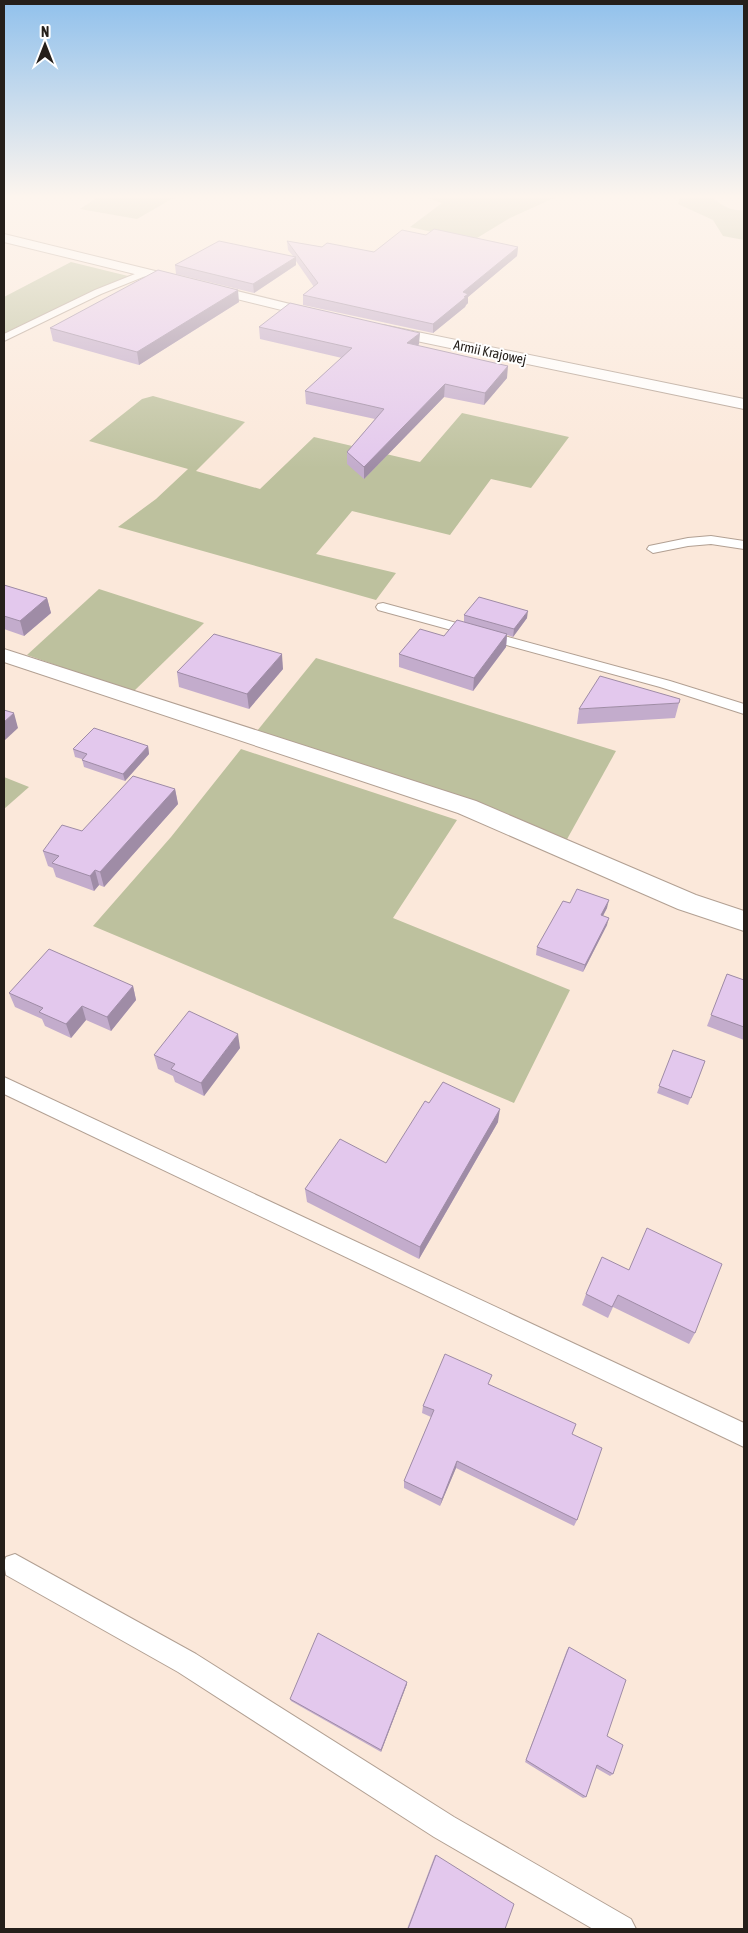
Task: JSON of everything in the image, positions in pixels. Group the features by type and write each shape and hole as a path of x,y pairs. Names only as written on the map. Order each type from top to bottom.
{"street":[{"path":"204,287 335,319"},
{"name":"Armii Krajowej","path":"373,328 744,404"},
{"path":"4,656 467,807 687,902 744,921"}],"lane":[{"path":"4,338 110,287"},
{"path":"653,549 688,542 711,540 744,545"},
{"path":"383,607 656,682 744,709"},
{"path":"4,1085 744,1435"},
{"path":"15,1566 187,1663 444,1826 621,1929"}],"green space":[{"path":"23,287 104,287 4,334 4,297"},
{"path":"153,396 245,422 196,471 260,489 314,437 420,462 462,413 569,437 531,488 491,479 450,535 352,511 316,554 396,573 376,600 118,527 156,499 188,469 89,441 142,399"},
{"path":"99,589 204,623 133,692 27,655"},
{"path":"316,658 616,751 566,841 257,731"},
{"path":"241,749 457,820 393,918 570,990 514,1103 93,926 171,837"},
{"path":"4,777 29,787 4,809"}],"building":[{"path":"126,287 227,287 238,290 137,352 50,328"},
{"path":"313,287 469,287 463,292 468,294 464,297 466,297 433,324 303,295"},
{"path":"290,303 420,333 407,343 508,366 485,393 445,384 364,467 347,452 384,409 305,391 352,348 259,327"},
{"path":"4,585 47,598 20,621 4,616"},
{"path":"479,597 528,611 514,629 464,615"},
{"path":"457,620 507,634 474,678 399,654 420,629 444,636"},
{"path":"214,634 282,654 247,694 177,672"},
{"path":"600,676 680,699 679,703 579,709"},
{"path":"4,710 14,713 4,722"},
{"path":"94,728 148,746 123,774 82,760 87,754 73,749"},
{"path":"133,776 175,789 100,872 95,870 90,876 52,863 59,856 43,851 62,825 82,831"},
{"path":"577,889 609,900 601,915 609,918 585,965 537,947 563,901 570,903"},
{"path":"49,949 133,986 107,1017 82,1006 66,1024 39,1012 43,1008 9,993"},
{"path":"727,974 744,980 744,1027 711,1015"},
{"path":"189,1011 238,1034 201,1083 171,1069 175,1064 154,1055"},
{"path":"673,1050 705,1061 691,1098 659,1086"},
{"path":"443,1082 500,1109 420,1247 305,1189 340,1139 386,1163 425,1101 429,1103"},
{"path":"647,1228 722,1264 695,1333 618,1295 612,1307 586,1294 602,1257 629,1270"},
{"path":"445,1354 492,1375 488,1384 576,1424 572,1434 602,1448 577,1520 457,1461 442,1499 404,1481 434,1410 423,1406"},
{"path":"318,1633 407,1682 381,1750 290,1699"},
{"path":"569,1647 626,1680 607,1736 623,1745 613,1774 597,1765 586,1797 526,1760"},
{"path":"436,1855 514,1904 505,1929 408,1929"}]}
